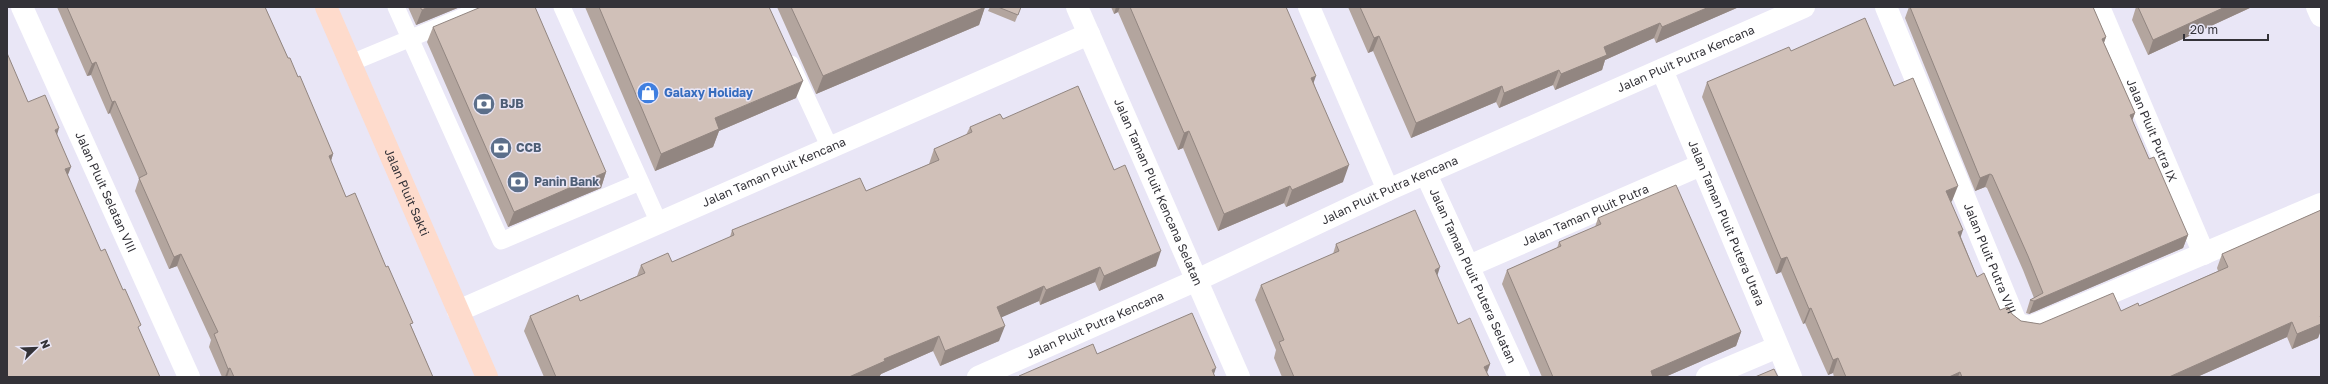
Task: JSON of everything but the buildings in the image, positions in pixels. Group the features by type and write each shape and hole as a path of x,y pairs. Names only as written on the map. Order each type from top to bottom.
{"street":[{"name":"Jalan Pluit Selatan VIII","path":"22,7 189,377"},
{"name":"Jalan Pluit Sakti","path":"326,7 487,377"},
{"name":"Jalan Taman Pluit Kencana Selatan","path":"1077,7 1239,377"},
{"path":"1309,7 1388,190"},
{"name":"Jalan Pluit Putra Kencana","path":"987,375 1197,280 1388,190 1804,7"},
{"name":"Jalan Pluit Putra VIII","path":"1886,7 2014,320 2019,324 2030,327 2321,204"},
{"name":"Jalan Pluit Putra IX","path":"2099,7 2204,254"},
{"path":"2317,7 2321,16"},
{"name":"Jalan Taman Pluit Kencana","path":"458,311 1089,34"},
{"name":"Jalan Taman Pluit Putera Utara","path":"1662,70 1791,377"},
{"name":"Jalan Taman Pluit Putra","path":"1469,266 1701,164"},
{"name":"Jalan Taman Pluit Putera Selatan","path":"1426,174 1519,377"},
{"path":"1707,377 1778,347"}],"lane":[{"path":"396,7 501,241 640,182"},
{"path":"351,63 486,7"},
{"path":"562,7 659,223"},
{"path":"785,49 830,148"}],"place":[{"name":"Galaxy Holiday","path":"648,93"},
{"name":"BJB","path":"484,104"},
{"name":"CCB","path":"501,148"},
{"name":"Panin Bank","path":"518,182"}]}
